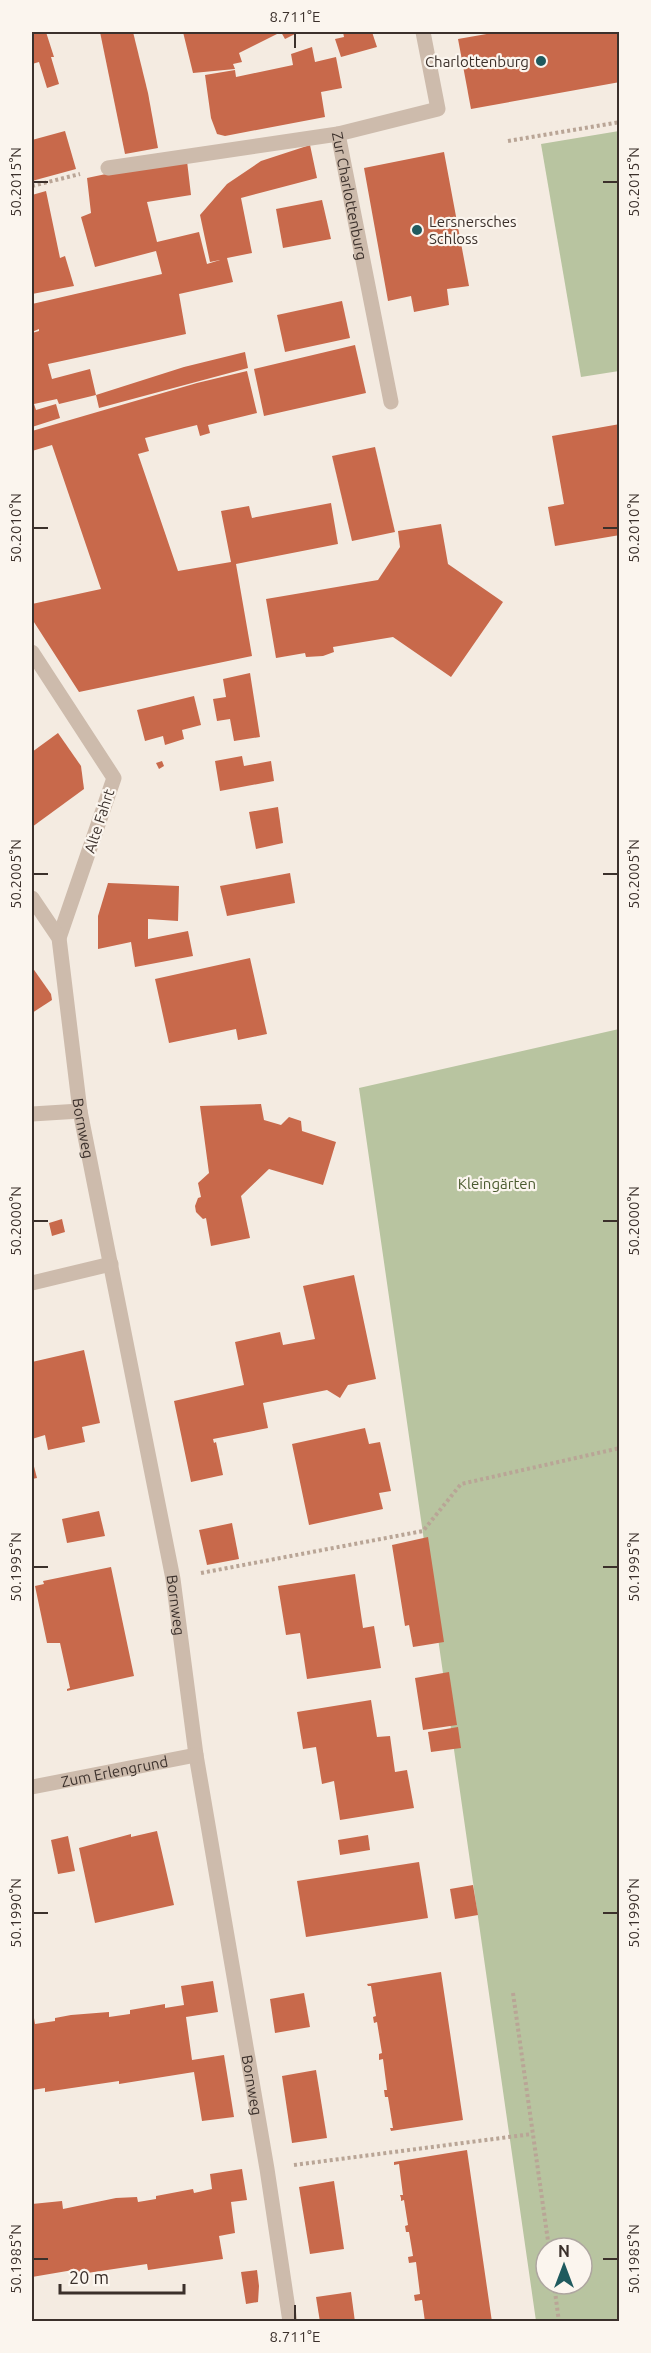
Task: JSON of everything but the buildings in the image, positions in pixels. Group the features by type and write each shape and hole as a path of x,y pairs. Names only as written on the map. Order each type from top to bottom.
{"street":[{"name":"Zur Charlottenburg","path":"391,402 338,134 438,109 423,32"},
{"path":"108,168 338,134"},
{"name":"Alte Fahrt","path":"32,652 114,778 58,938"},
{"name":"Bornweg","path":"32,898 58,938 80,1111 173,1579 196,1755 267,2169 290,2322"},
{"path":"32,1114 80,1111"},
{"path":"32,1283 111,1264"},
{"name":"Zum Erlengrund","path":"32,1787 196,1755"}],"path":[{"path":"508,141 620,122"},
{"path":"32,186 108,168"},
{"path":"173,1579 423,1531 461,1484 620,1448"},
{"path":"513,1993 547,2236"},
{"path":"267,2169 532,2134"},
{"path":"556,2296 559,2322"}],"green space":[{"path":"619,131 619,371 581,377 541,144"},
{"name":"Kleingärten","path":"619,1029 619,2321 536,2321 359,1088"}],"place":[{"name":"Charlottenburg","path":"541,61"},
{"name":"Lersnersches Schloss","path":"417,230"}]}
